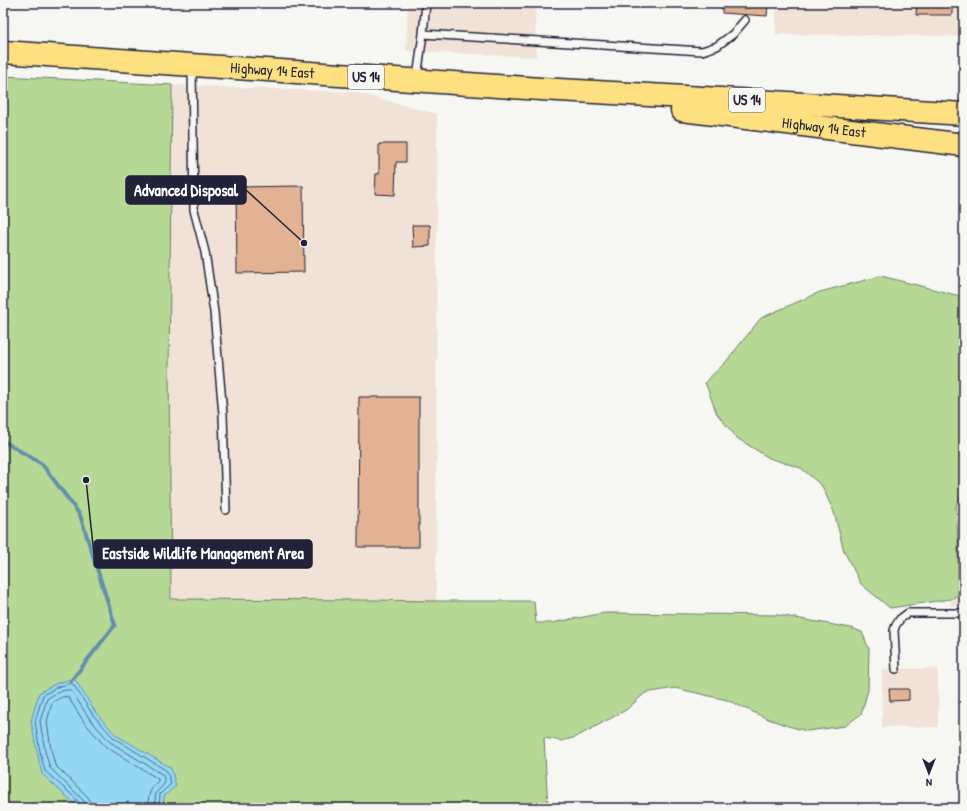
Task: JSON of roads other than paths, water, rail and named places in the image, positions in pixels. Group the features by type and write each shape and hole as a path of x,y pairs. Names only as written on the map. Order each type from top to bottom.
{"main road":[{"name":"Highway 14 East","path":"3,52 541,89 964,114"},
{"name":"Highway 14 East","path":"541,89 651,106 964,146"}],"lane":[{"path":"417,80 426,3"},
{"path":"423,34 702,51 717,46 723,42 733,34 745,20"},
{"path":"192,65 194,210 205,252 214,312 223,414 226,510"},
{"path":"896,669 894,630 900,618 908,613 964,613"}],"water":[{"path":"3,306 7,309 8,321 3,336"},
{"path":"74,678 96,713 116,735 171,768 176,786 164,796 163,808 79,808 42,774 31,721 39,693 55,684"}],"waterway":[{"path":"3,441 42,464 80,515 115,625 71,681"}],"place":[{"name":"Advanced Disposal","path":"304,243"},
{"name":"Eastside Wildlife Management Area","path":"86,480"}]}
